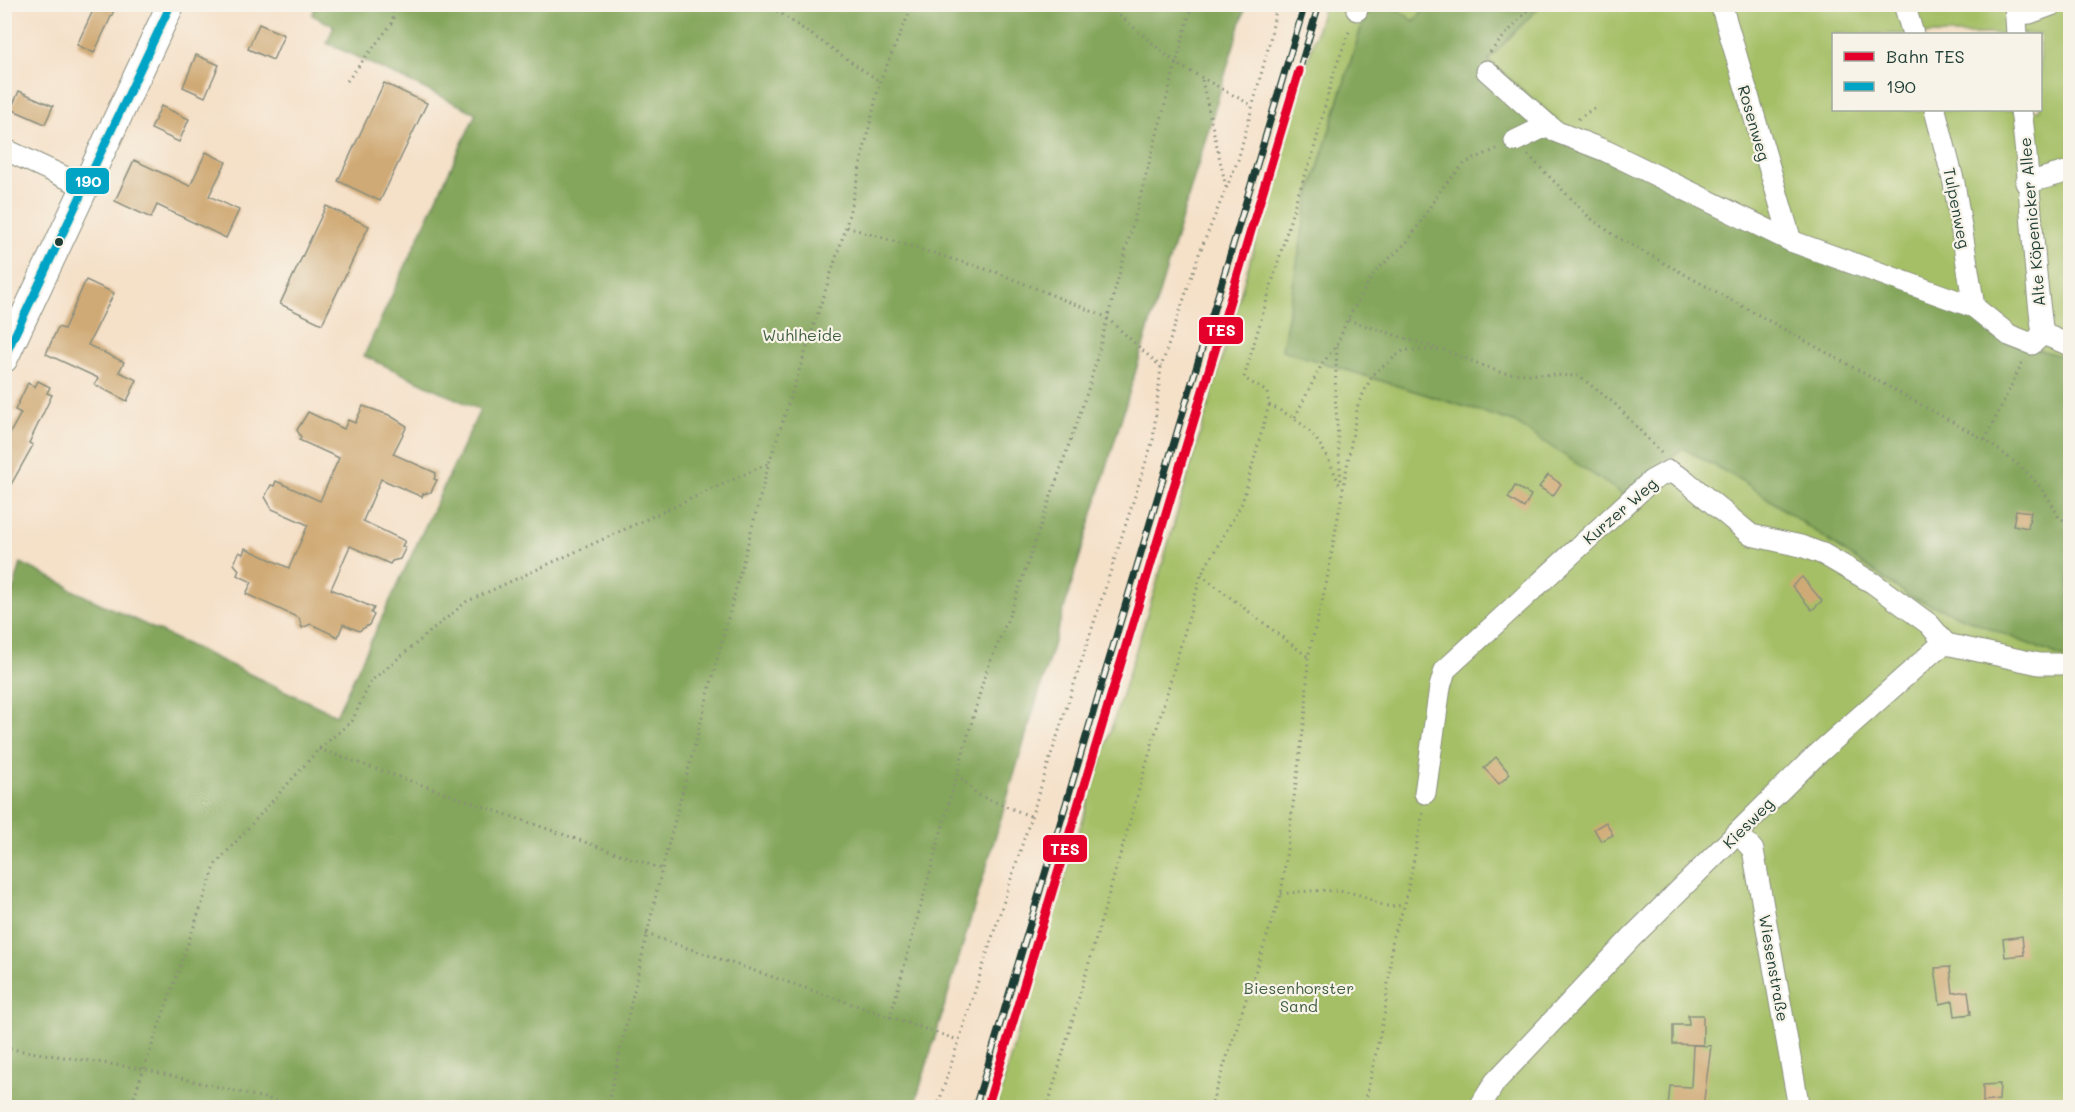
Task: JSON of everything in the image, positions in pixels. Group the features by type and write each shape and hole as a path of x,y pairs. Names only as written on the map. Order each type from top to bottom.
{"main road":[{"path":"4,359 171,4"}],"street":[{"name":"Rosenweg","path":"1721,4 1791,241"},
{"path":"1904,4 1913,33"},
{"path":"2016,18 2054,4"},
{"path":"1487,71 1557,132 1606,151 1791,241 1974,307 2009,335 2070,345"},
{"name":"Tulpenweg","path":"1935,111 1954,183 1974,307"},
{"name":"Alte Köpenicker Allee","path":"2020,111 2028,158 2026,183 2035,281 2037,339"},
{"path":"1515,141 1548,125"},
{"path":"4,149 86,187"},
{"path":"2026,183 2070,171"},
{"name":"Kurzer Weg","path":"1425,793 1440,687 1445,670 1651,480 1669,471 1686,481 1751,536 1801,546 1823,554 1873,583 1929,624 1946,644"},
{"path":"1946,644 2039,664 2070,664"},
{"name":"Kiesweg","path":"1479,1107 1495,1082 1632,936 1811,760 1946,644"},
{"name":"Wiesenstraße","path":"1738,833 1753,850 1799,1107"}],"path":[{"path":"346,81 393,22 394,4"},
{"path":"767,4 880,81"},
{"path":"607,1107 662,868 769,463 846,227 880,81 913,4"},
{"path":"1106,4 1177,64 1202,80 1253,106"},
{"path":"890,1018 986,675 1011,611 1089,387 1192,4"},
{"path":"937,1107 1153,440 1161,367 1200,255 1238,160 1277,4"},
{"path":"1487,71 1483,60 1533,4"},
{"path":"1047,1107 1201,575 1242,503 1269,405 1267,392 1244,378 1294,206 1312,157 1333,75 1358,7"},
{"path":"1202,80 1226,189"},
{"path":"1295,417 1322,364 1337,345 1347,320 1374,273 1409,240 1442,189 1465,163 1515,141 1589,217 1615,236 1985,440 2030,473 2045,492 2059,518 2070,523"},
{"path":"846,227 998,273 1106,317 1161,367"},
{"path":"1347,320 1443,350 1502,373 1579,376 1615,404 1663,456"},
{"path":"1985,440 2037,339"},
{"path":"1337,345 1335,393 1342,489"},
{"path":"1210,1107 1281,894 1306,709 1308,657 1326,585 1358,404 1373,374 1404,350 1443,350"},
{"path":"1269,405 1295,417 1322,444 1342,489"},
{"path":"130,1107 216,864 319,749 352,721 371,681 466,602 769,463"},
{"path":"1201,575 1308,657"},
{"path":"319,749 662,868"},
{"path":"957,774 978,795 1030,816"},
{"path":"1364,1107 1385,1011 1393,936 1405,904 1425,793"},
{"path":"1281,894 1314,890 1357,894 1386,906 1396,907 1405,904"},
{"path":"646,934 958,1040"},
{"path":"4,1048 143,1068 306,1107"},
{"path":"4,1056 11,1048"}],"green space":[{"name":"Wuhlheide","path":"316,5 1246,5 914,1107 5,1107 4,623 21,563 68,588 336,715 480,410 364,356 476,113 327,43 334,26 312,15"},
{"name":"Biesenhorster Sand","path":"1324,5 1368,5 1308,201 1282,350 1514,422 1668,460 1682,447 1744,482 1909,596 2069,660 2070,1107 996,1108 1032,981 1156,586"},
{"path":"1368,5 1391,5 1414,21 1429,5 1541,5 1488,60 1579,140 1953,302 2007,342 2070,358 2069,660 1909,596 1744,482 1683,448 1624,495 1514,422 1282,350 1308,201"},
{"path":"1391,5 1429,5 1414,21"},
{"path":"1541,5 2070,5 2070,358 2007,342 1579,140 1488,60"}],"building":[{"path":"96,4 117,4 94,53 77,45"},
{"path":"259,24 284,35 273,60 248,49"},
{"path":"196,55 219,65 205,97 183,87"},
{"path":"384,83 427,103 380,201 338,181"},
{"path":"19,91 53,106 45,124 11,109"},
{"path":"161,106 189,119 179,142 151,129"},
{"path":"206,152 226,162 209,196 239,210 226,238 157,205 151,218 115,201 134,160 190,186"},
{"path":"326,206 369,226 322,324 280,304"},
{"path":"86,280 114,293 88,345 124,362 119,372 137,380 127,401 95,385 98,378 46,354 58,327 64,329"},
{"path":"38,381 50,387 47,393 52,395 29,443 33,445 4,497 4,444 21,413 15,410 28,383 35,387"},
{"path":"363,406 389,415 407,426 393,454 436,473 434,479 437,480 431,492 423,494 422,497 381,479 363,521 405,541 402,546 406,547 400,559 390,564 350,546 331,589 374,608 371,613 374,615 369,625 359,631 343,624 338,637 311,624 302,628 299,618 246,594 252,582 237,575 239,570 234,564 239,552 243,554 245,548 289,568 308,525 272,509 265,497 271,485 274,486 276,481 320,501 339,458 299,440 301,437 297,430 308,412 344,429 348,420 355,423"},
{"path":"1548,475 1561,484 1553,496 1539,487"},
{"path":"1515,486 1531,495 1524,508 1508,498"},
{"path":"2016,510 2031,512 2028,528 2013,525"},
{"path":"1802,577 1822,601 1812,610 1792,586"},
{"path":"1496,757 1510,774 1499,784 1484,768"},
{"path":"1606,822 1613,835 1601,841 1594,829"},
{"path":"2022,936 2024,955 2005,957 2003,939"},
{"path":"1950,967 1953,993 1968,991 1971,1014 1955,1016 1953,1001 1940,1004 1935,968"},
{"path":"1688,1015 1703,1015 1703,1045 1673,1044 1673,1025 1689,1025"},
{"path":"1693,1045 1711,1046 1703,1107 1668,1107 1670,1086 1691,1087"},
{"path":"2000,1084 1999,1100 1983,1102 1983,1085"}],"railway":[{"path":"975,1108 1305,4"},
{"path":"1299,71 1319,4"}],"rail line":[{"name":"TES","path":"987,1108 1299,71"}],"transit line":[{"name":"190","path":"4,358 171,4"}]}
